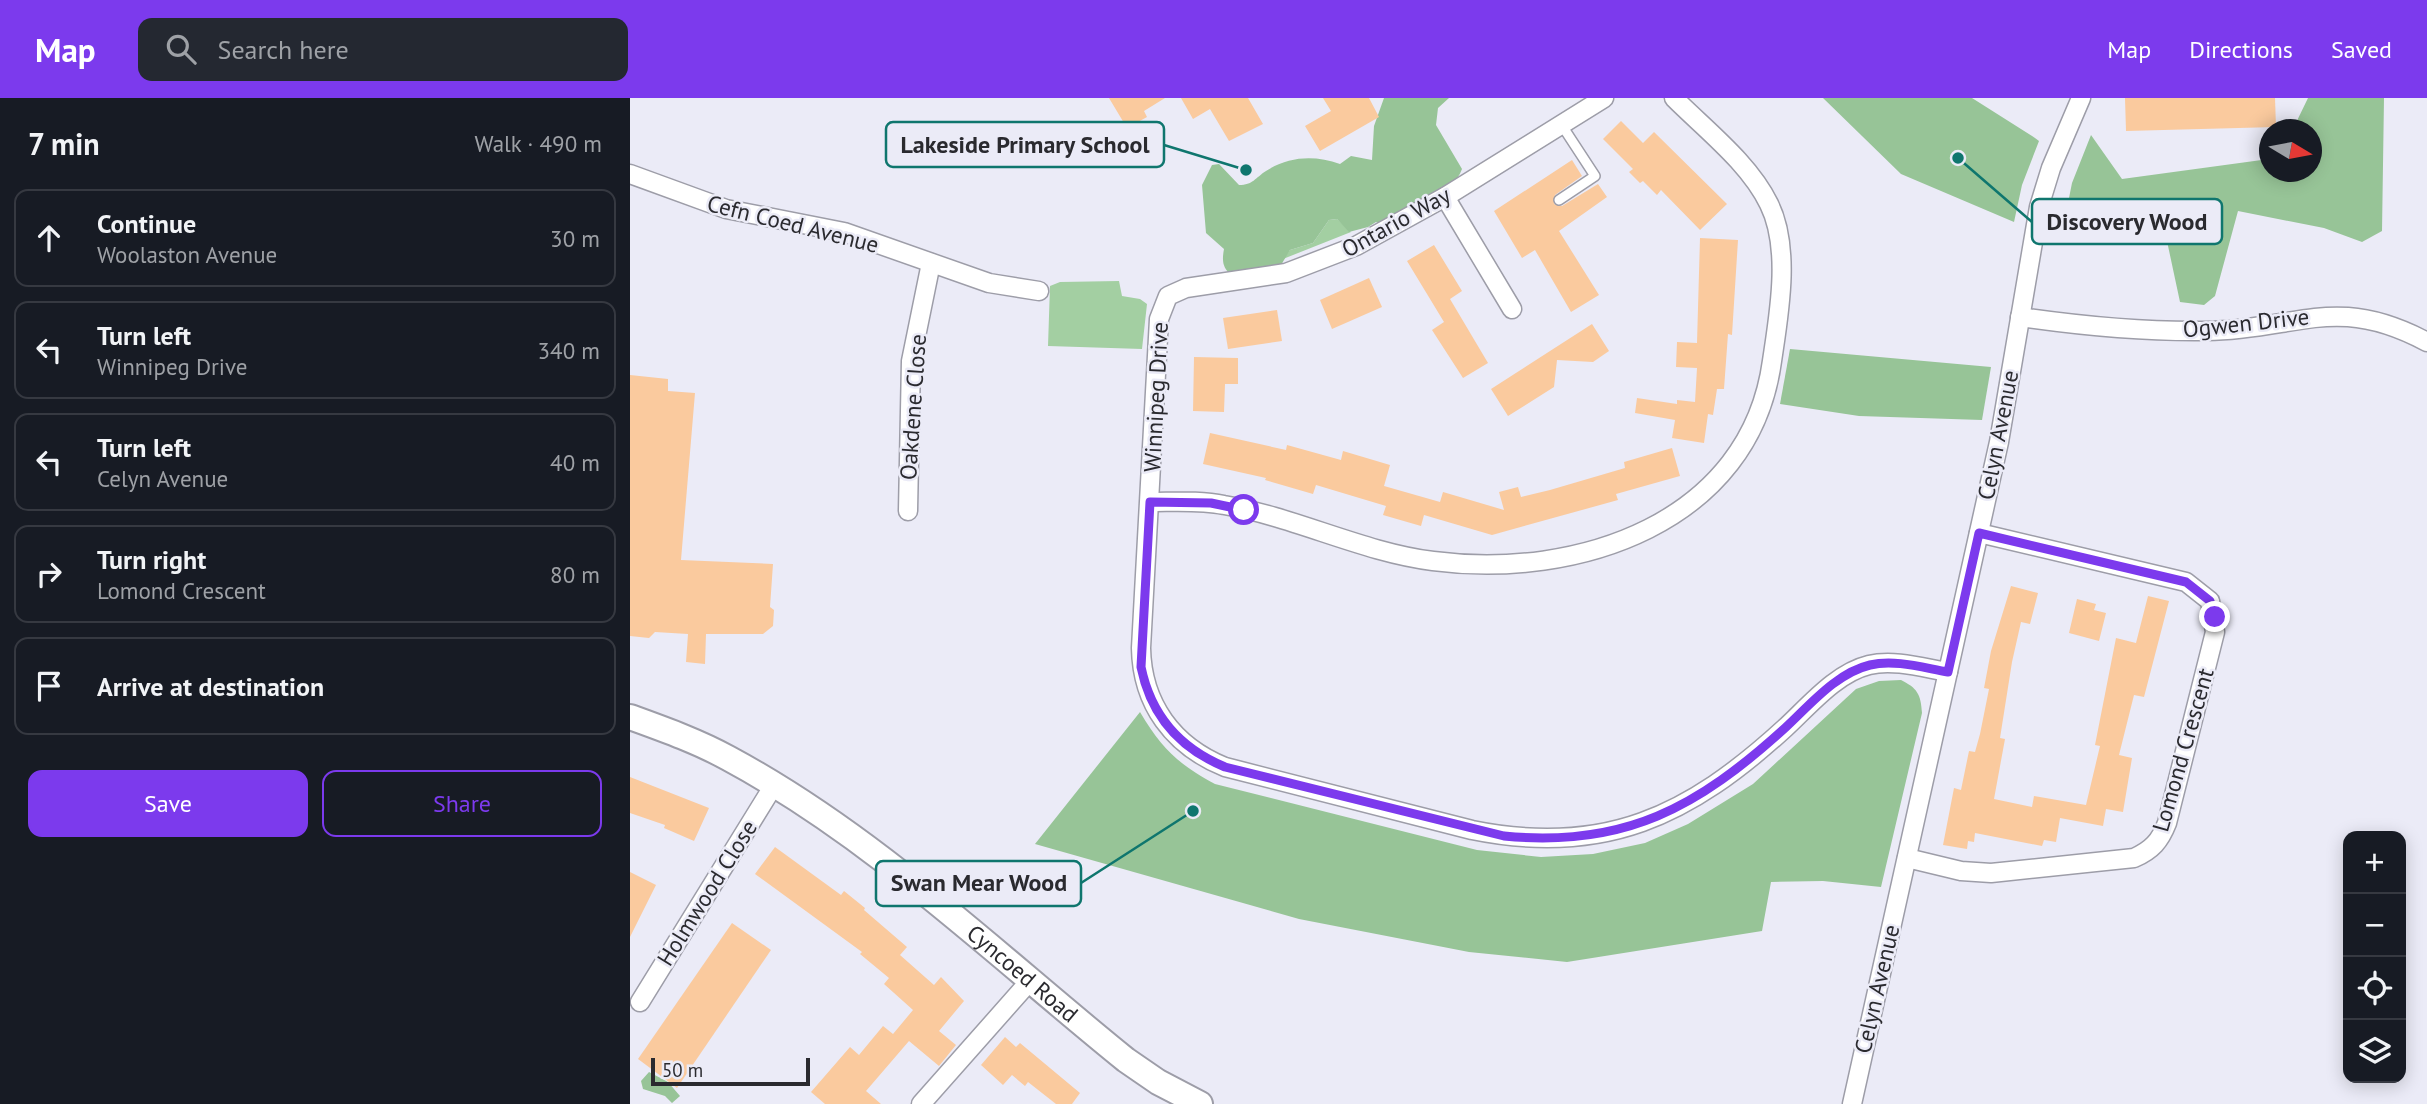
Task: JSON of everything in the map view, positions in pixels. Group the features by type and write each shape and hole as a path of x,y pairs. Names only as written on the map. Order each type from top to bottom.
{"street":[{"name":"Ontario Way","path":"1168,296 1186,288 1262,278 1302,269 1365,242 1445,197 1604,98"},
{"path":"1150,502 1225,505 1414,558 1479,565 1546,559 1601,547 1654,526 1700,498 1718,481 1747,442 1762,407 1776,331 1779,236 1770,205 1755,182 1674,98"},
{"name":"Celyn Avenue","path":"1852,1104 1999,442 2043,191 2081,98"},
{"name":"Cefn Coed Avenue","path":"630,174 726,209 844,232 999,285 1039,291"},
{"path":"1445,197 1512,309"},
{"name":"Oakdene Close","path":"908,511 911,361 931,262"},
{"name":"Winnipeg Drive","path":"1168,296 1159,318 1141,667 1152,702 1174,735 1206,759 1225,767 1472,830 1504,836 1544,838 1590,835 1636,825 1688,804 1724,780 1831,686 1858,669 1894,664 1948,672"},
{"name":"Ogwen Drive","path":"2020,317 2125,329 2210,331 2343,314 2396,327 2427,342"},
{"name":"Lomond Crescent","path":"1906,859 1961,871 1991,873 2134,858 2149,852 2161,838 2167,823 2216,632 2210,601 2186,582 1979,533"},
{"name":"Cyncoed Road","path":"630,717 710,749 774,785 855,838 1144,1073 1200,1104"},
{"name":"Holmwood Close","path":"640,1002 774,785"},
{"path":"920,1104 1030,982"}],"lane":[{"path":"1559,200 1595,176 1561,124"}],"green space":[{"path":"1384,98 1449,98 1438,108 1436,125 1462,169 1450,187 1430,202 1387,226 1376,222 1349,232 1337,219 1329,220 1313,243 1290,250 1278,270 1232,275 1226,270 1224,249 1206,233 1202,185 1212,165 1219,164 1239,185 1244,185 1275,166 1293,160 1312,158 1340,164 1351,156 1372,160 1374,126"},
{"path":"1823,98 1972,98 2035,138 2039,141 2022,185 2014,222 1901,174"},
{"path":"2308,98 2384,98 2382,231 2362,242 2324,228 2238,211 2215,296 2204,305 2180,302 2161,213 2061,238 2072,183 2091,135 2122,179 2259,160 2259,182 2322,182 2322,119 2298,119"},
{"path":"1337,219 1351,232 1283,259 1290,250 1313,243 1329,220"},
{"path":"1119,281 1122,296 1140,299 1147,304 1142,349 1048,346 1050,286 1060,282"},
{"path":"1790,349 1991,367 1982,420 1859,416 1780,404"},
{"path":"1901,680 1917,692 1922,713 1881,887 1823,881 1771,882 1762,931 1567,962 1469,952 1299,919 1035,844 1140,712 1172,754 1191,770 1215,784 1477,850 1541,857 1593,854 1645,843 1688,824 1753,784 1856,689 1879,681"},
{"path":"649,1072 668,1082 680,1096 672,1103 665,1096 643,1089 641,1081"}],"building":[{"path":"1109,98 1165,98 1144,111 1147,117 1127,128"},
{"path":"1181,98 1248,98 1263,124 1229,141 1210,109 1193,119"},
{"path":"1323,98 1369,98 1379,117 1320,151 1305,126 1331,111"},
{"path":"2125,98 2275,98 2276,119 2259,119 2259,127 2126,131"},
{"path":"1621,121 1643,143 1654,132 1727,204 1700,230 1661,190 1657,195 1643,181 1640,183 1629,172 1633,169 1603,139"},
{"path":"1572,160 1582,176 1555,195 1554,204 1562,206 1598,184 1607,197 1559,231 1599,295 1571,312 1535,250 1522,258 1494,211"},
{"path":"1700,238 1738,240 1732,335 1728,334 1724,389 1717,389 1713,415 1708,414 1704,443 1672,438 1675,420 1635,413 1637,398 1677,404 1677,400 1695,402 1697,368 1676,367 1677,342 1697,343"},
{"path":"1434,245 1462,291 1450,299 1488,363 1463,378 1432,330 1444,322 1407,261"},
{"path":"1369,278 1382,307 1332,329 1320,300"},
{"path":"1277,310 1282,341 1228,349 1223,318"},
{"path":"1592,324 1609,351 1593,362 1557,360 1554,387 1508,416 1491,389"},
{"path":"1194,357 1238,358 1238,384 1225,384 1224,412 1193,411"},
{"path":"630,375 668,379 668,391 695,393 681,560 773,564 770,607 774,610 773,626 763,634 706,634 705,664 686,662 688,634 655,632 649,638 630,636"},
{"path":"1210,433 1286,450 1287,445 1341,460 1343,451 1390,465 1384,486 1440,502 1443,492 1504,510 1499,492 1518,487 1521,497 1550,490 1625,468 1624,462 1672,448 1680,476 1616,494 1618,500 1492,535 1424,515 1421,526 1383,515 1386,506 1316,485 1313,494 1265,480 1266,478 1203,464"},
{"path":"2011,586 2038,593 2030,624 2021,622 2012,662 2000,738 2005,739 1994,799 2032,807 2034,796 2086,805 2100,746 2095,745 2116,638 2136,643 2148,596 2169,601 2144,697 2134,695 2119,755 2132,758 2123,812 2106,809 2103,826 2060,818 2056,842 2044,840 2042,846 1975,833 1974,842 1968,841 1967,849 1943,845 1954,788 1961,790 1969,751 1975,752 1980,734 1989,689 1984,688 1991,651"},
{"path":"2077,599 2096,604 2094,610 2106,613 2099,641 2069,633"},
{"path":"630,777 709,808 694,841 664,828 665,825 630,813"},
{"path":"775,847 841,895 844,891 865,908 864,910 907,947 900,955 934,985 941,977 964,1001 939,1031 956,1045 939,1066 909,1041 866,1091 881,1104 825,1104 811,1092 850,1047 859,1055 883,1026 893,1034 913,1010 884,984 889,978 860,954 862,952 755,874"},
{"path":"630,872 656,885 630,937"},
{"path":"732,923 771,950 677,1088 638,1059"},
{"path":"1005,1037 1016,1047 1020,1043 1080,1093 1072,1104 1056,1104 1028,1082 1025,1086 1012,1075 1003,1085 981,1065"}],"place":[{"name":"Discovery Wood","path":"1958,158"},
{"name":"Lakeside Primary School","path":"1246,170"},
{"name":"Swan Mear Wood","path":"1193,811"}],"route":[{"path":"1244,510 1211,503 1150,502 1141,667 1145,685 1162,720 1189,748 1225,767 1504,836 1544,838 1590,835 1636,825 1702,796 1735,772 1831,686 1858,669 1882,663 1948,672 1979,533 2186,582 2210,601 2215,617"}]}
